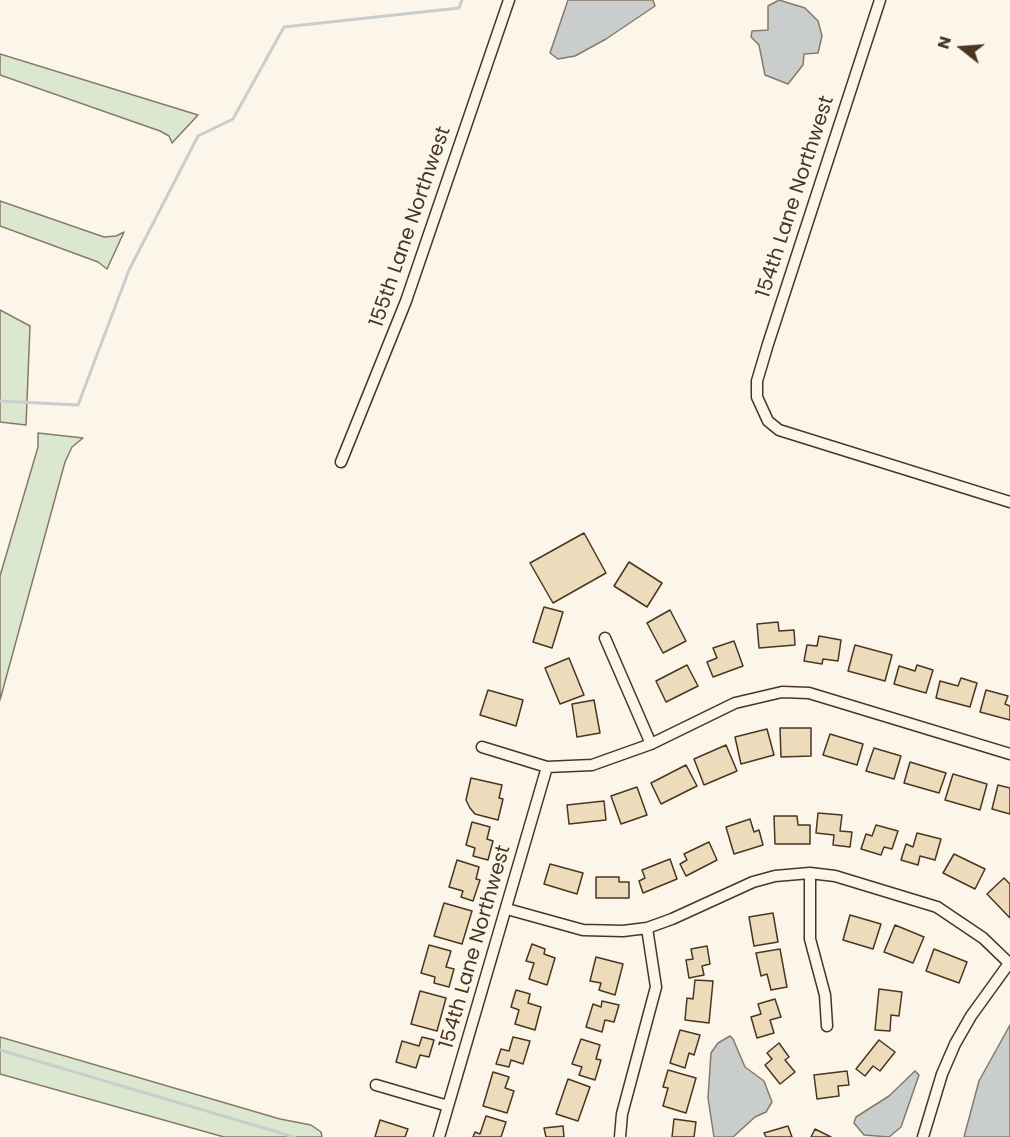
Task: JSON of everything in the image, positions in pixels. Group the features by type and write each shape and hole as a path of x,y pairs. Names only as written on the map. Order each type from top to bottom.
{"street":[{"name":"155th Lane Northwest","path":"341,462 406,301 509,0"},
{"name":"154th Lane Northwest","path":"880,0 768,344 757,381 756,397 768,421 779,430 1010,502"},
{"path":"605,638 651,744"},
{"path":"482,747 547,766 592,765 651,744 735,703 782,692 809,693 1010,754"},
{"name":"154th Lane Northwest","path":"439,1137 547,766"},
{"path":"507,909 583,930 623,931 646,928 753,882 775,876 810,873 835,876 869,885 937,907 983,938 1009,962 970,1016 955,1044 942,1074 923,1137"},
{"path":"810,873 810,939 825,995 827,1026"},
{"path":"620,1137 622,1114 656,987 656,969 646,928"},
{"path":"376,1085 448,1106"}],"green space":[{"path":"0,54 198,115 172,143 169,136 160,131 0,75"},
{"path":"0,201 104,237 116,236 124,232 107,269 98,262 0,226"},
{"path":"0,310 30,326 26,425 0,422"},
{"path":"38,433 83,438 72,447 65,462 0,700 0,576 38,447"},
{"path":"0,1037 280,1119 311,1125 321,1132 322,1137 224,1137 0,1074"}],"shaded area":[{"path":"568,0 653,0 655,6 606,39 575,56 558,59 550,53"},
{"path":"779,0 805,8 818,21 822,36 818,53 804,54 803,65 788,84 765,75 759,45 751,37 752,31 768,30 768,6"},
{"path":"1010,1025 1010,1137 964,1137 979,1081"},
{"path":"730,1036 745,1067 764,1081 772,1102 766,1112 755,1117 733,1137 714,1137 708,1098 711,1053 718,1043"},
{"path":"915,1071 919,1075 901,1127 889,1137 864,1135 854,1123 856,1117 889,1096"}],"building":[{"path":"584,533 606,573 553,603 530,563"},
{"path":"629,562 662,583 647,607 614,586"},
{"path":"544,607 563,612 552,648 533,642"},
{"path":"670,610 686,641 663,653 647,623"},
{"path":"778,622 779,631 794,630 795,645 759,648 757,624"},
{"path":"819,636 841,640 838,661 823,659 822,664 804,661 807,645 817,646"},
{"path":"734,641 743,666 713,677 707,662 717,658 713,648"},
{"path":"855,645 892,655 885,681 848,671"},
{"path":"569,658 584,695 560,704 545,668"},
{"path":"687,665 698,686 666,702 656,681"},
{"path":"917,665 933,670 926,693 894,684 899,666 915,671"},
{"path":"961,678 977,683 970,707 936,698 940,681 958,686"},
{"path":"488,690 523,700 516,726 480,715"},
{"path":"986,690 1008,696 1005,704 1010,706 1010,720 980,712"},
{"path":"594,700 600,733 577,737 572,704"},
{"path":"780,728 811,728 811,756 781,757"},
{"path":"767,729 774,755 741,764 735,737"},
{"path":"830,734 863,744 857,765 823,755"},
{"path":"726,745 737,771 704,785 694,759"},
{"path":"874,748 901,756 894,779 866,771"},
{"path":"910,762 946,773 939,793 904,783"},
{"path":"686,765 697,786 661,804 651,783"},
{"path":"953,774 987,784 980,810 945,800"},
{"path":"471,778 502,785 499,798 503,799 498,820 475,814 470,808 466,800"},
{"path":"998,785 1010,788 1010,814 992,809"},
{"path":"637,787 647,815 621,824 611,796"},
{"path":"604,801 606,820 569,824 567,805"},
{"path":"818,813 842,815 840,831 852,832 850,847 833,845 834,835 816,833"},
{"path":"774,816 797,816 798,825 810,825 810,844 775,844"},
{"path":"750,819 754,832 759,830 763,845 734,854 726,827"},
{"path":"472,822 490,827 487,839 493,841 488,860 473,856 475,848 466,845"},
{"path":"876,825 898,831 892,849 884,847 881,855 861,849 866,834 872,836"},
{"path":"917,833 941,839 935,860 920,856 918,865 901,860 906,844 913,847"},
{"path":"709,842 717,860 686,876 680,864 687,860 684,854"},
{"path":"954,854 985,869 975,889 943,873"},
{"path":"670,859 677,879 643,893 639,881 645,878 642,870"},
{"path":"457,860 479,867 476,879 480,880 473,901 461,897 463,891 449,887"},
{"path":"550,864 583,873 577,894 544,884"},
{"path":"596,877 619,877 619,882 629,882 629,898 596,898"},
{"path":"1004,878 1010,884 1010,918 987,894"},
{"path":"444,903 472,911 462,944 434,936"},
{"path":"773,913 778,942 754,946 749,917"},
{"path":"850,915 881,924 873,949 843,940"},
{"path":"895,925 924,937 913,963 884,952"},
{"path":"532,944 545,949 544,954 555,958 547,985 529,979 534,963 526,961"},
{"path":"429,945 451,951 446,967 454,969 449,987 434,983 435,977 421,973"},
{"path":"707,946 710,964 702,966 704,975 689,978 686,960 693,959 691,949"},
{"path":"780,949 787,987 771,990 767,974 761,976 756,953"},
{"path":"934,949 967,962 959,983 926,971"},
{"path":"596,957 623,964 615,995 599,990 601,983 590,981"},
{"path":"695,980 713,981 709,1023 685,1020 687,998 693,999"},
{"path":"879,989 902,992 899,1016 891,1015 890,1031 875,1030"},
{"path":"516,990 530,994 528,1003 541,1007 535,1030 515,1024 519,1010 511,1007"},
{"path":"420,991 446,998 437,1031 411,1024"},
{"path":"775,999 781,1017 770,1020 774,1033 757,1038 751,1017 761,1014 758,1004"},
{"path":"602,1001 619,1005 614,1022 605,1020 602,1032 586,1027 593,1004 601,1007"},
{"path":"680,1030 700,1035 694,1055 689,1053 685,1068 670,1063"},
{"path":"422,1037 434,1040 429,1057 420,1055 416,1068 396,1062 402,1041 419,1046"},
{"path":"513,1037 530,1041 523,1064 511,1060 509,1067 496,1064 501,1049 509,1051"},
{"path":"581,1039 600,1045 596,1059 601,1060 595,1080 579,1075 582,1067 572,1064"},
{"path":"879,1040 895,1052 880,1071 873,1066 865,1076 856,1069"},
{"path":"779,1043 789,1057 785,1060 795,1072 780,1084 765,1065 772,1059 767,1053"},
{"path":"668,1070 696,1078 686,1113 663,1106 668,1088 663,1087"},
{"path":"847,1071 849,1085 838,1086 839,1096 817,1099 814,1075"},
{"path":"493,1072 509,1077 505,1088 514,1091 507,1113 483,1106"},
{"path":"568,1079 590,1087 578,1121 556,1114"},
{"path":"486,1116 506,1122 501,1137 473,1137 475,1132 480,1134"},
{"path":"674,1119 696,1122 694,1137 672,1137"},
{"path":"380,1120 408,1129 405,1137 375,1137"},
{"path":"563,1126 564,1137 546,1137 544,1128"},
{"path":"788,1126 792,1137 766,1137 764,1133"},
{"path":"815,1129 831,1137 811,1137"}],"waterway":[{"path":"0,401 78,405 129,270 198,136 233,119 284,27 459,8 462,0"},
{"path":"0,1050 294,1137"}]}
